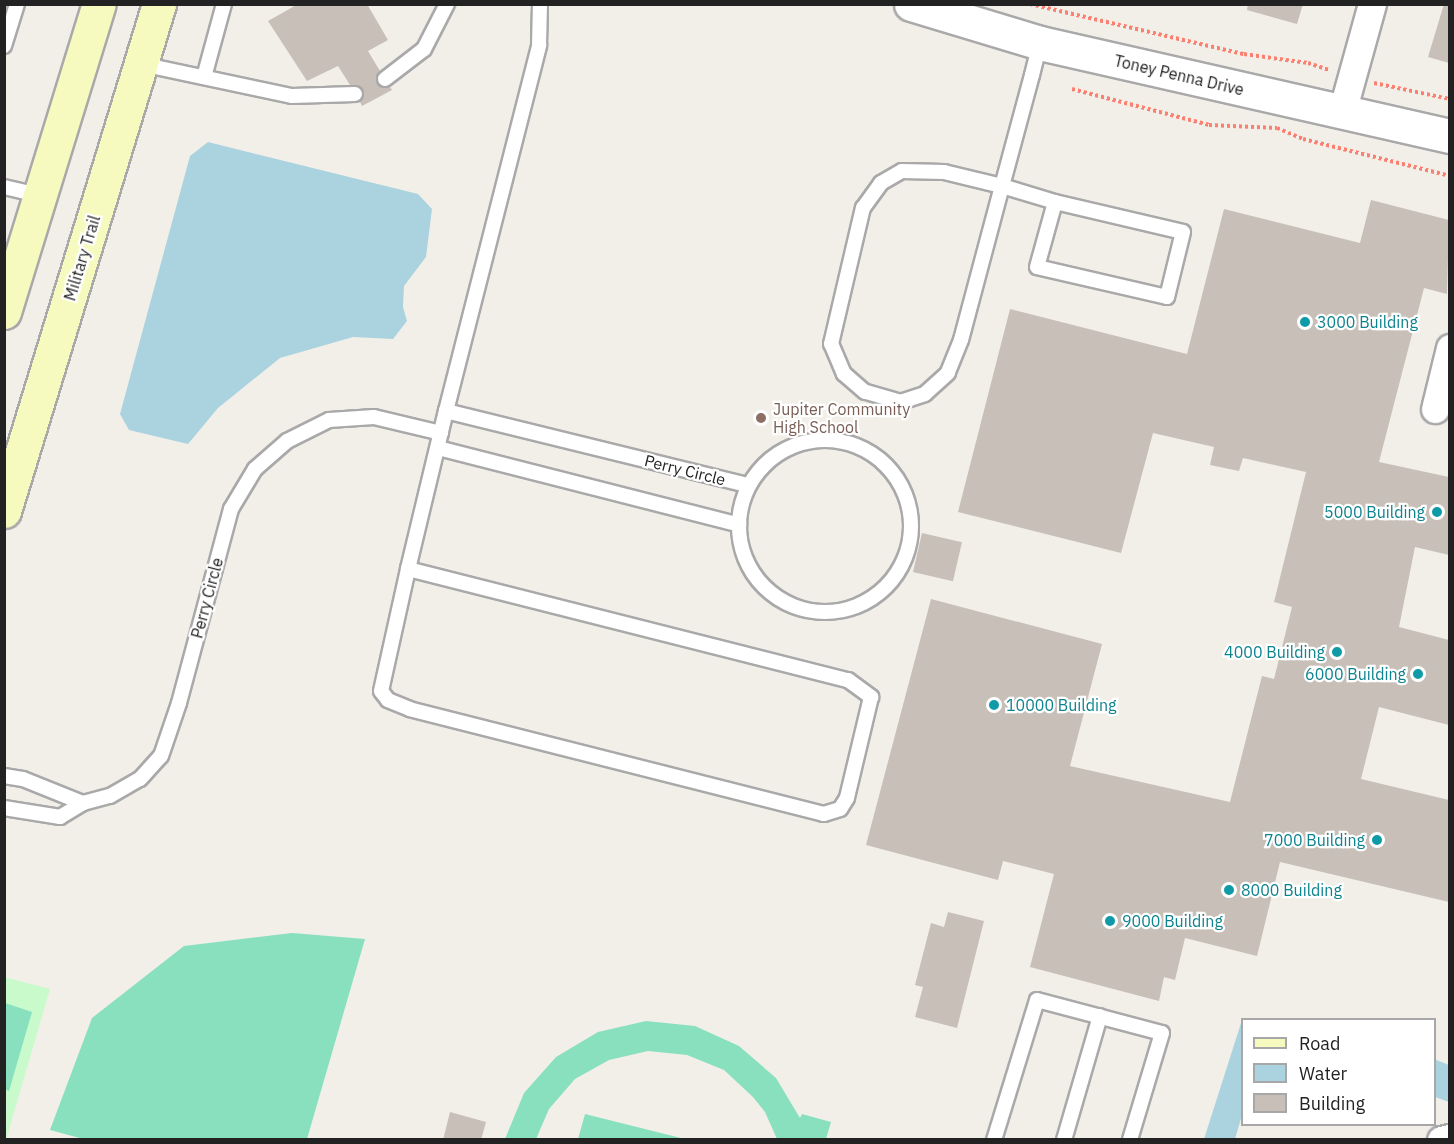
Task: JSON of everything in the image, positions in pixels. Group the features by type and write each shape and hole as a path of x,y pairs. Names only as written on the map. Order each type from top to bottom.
{"main road":[{"path":"4,312 99,4"},
{"name":"Military Trail","path":"4,511 159,4"}],"street":[{"name":"Toney Penna Drive","path":"911,4 1040,43 1449,136"},
{"path":"1342,112 1371,4"},
{"path":"1435,409 1449,348"},
{"path":"1441,1140 1449,1138"}],"lane":[{"path":"4,46 17,4"},
{"path":"204,77 224,4"},
{"path":"385,79 424,49 447,4"},
{"path":"408,569 848,680 871,697 847,798 840,809 824,814 410,709 388,700 381,691 408,569 446,411 539,45 540,4"},
{"path":"1040,43 1002,186 961,340 948,373 925,394 901,402 865,392 844,374 831,344 863,208 881,183 902,171 944,171 1002,186 1055,202 1183,232 1167,297 1038,267 1055,202"},
{"path":"141,64 292,96 355,94"},
{"path":"4,187 40,195"},
{"name":"Perry Circle","path":"446,411 748,485"},
{"name":"Perry Circle","path":"4,808 60,817 83,803 111,796 140,779 161,756 179,703 231,509 255,469 287,441 329,420 374,417 441,433"},
{"name":"Perry Circle","path":"823,439 847,442 885,463 905,492 912,528 906,557 891,583 865,603 847,609 806,610 776,596 760,583 744,556 739,525 748,485 759,469 782,450 802,442 823,439"},
{"path":"438,448 739,525"},
{"path":"4,776 23,779 83,803"},
{"path":"994,1140 1037,1000 1162,1033 1130,1140"},
{"path":"1064,1140 1100,1017"}],"path":[{"path":"1030,4 1244,54 1308,63 1338,73"},
{"path":"1368,81 1449,99"},
{"path":"1072,89 1209,125 1277,128 1303,139 1449,176"}],"green space":[{"path":"292,933 365,939 307,1139 87,1140 50,1130 92,1018 184,946"},
{"path":"4,977 50,989 6,1140 4,1139"},
{"path":"5,1003 32,1012 9,1091 4,1089"},
{"path":"646,1021 695,1026 739,1046 776,1078 800,1118 802,1114 831,1122 826,1139 777,1139 765,1112 753,1097 724,1070 687,1055 648,1051 609,1060 575,1079 549,1109 536,1139 505,1139 524,1093 556,1057 598,1032"},
{"path":"585,1114 685,1139 578,1139"}],"water":[{"path":"208,142 418,194 432,209 426,257 404,286 403,307 407,321 393,339 353,337 280,358 218,408 188,444 129,430 120,414 190,156"},
{"path":"1241,1023 1241,1118 1235,1139 1204,1139"},
{"path":"1436,1060 1449,1065 1449,1102 1436,1097"}],"building":[{"path":"298,4 367,4 388,40 368,51 380,71 376,81 381,87 390,87 392,90 362,106 360,102 363,98 363,90 359,86 350,85 338,66 307,81 268,21"},
{"path":"1248,4 1303,4 1297,24 1247,10"},
{"path":"1444,4 1449,4 1449,63 1428,57"},
{"path":"1371,200 1449,220 1447,294 1424,288 1379,462 1449,477 1449,555 1415,547 1399,627 1449,640 1449,725 1379,707 1361,779 1449,800 1449,902 1280,862 1257,956 1185,938 1175,980 1164,977 1159,1001 1030,967 1054,874 1003,861 998,880 866,845 931,599 1102,644 1070,766 1230,802 1262,676 1274,679 1292,607 1274,602 1306,472 1243,458 1239,471 1210,465 1214,447 1153,433 1121,553 958,512 1010,309 1187,354 1224,209 1360,243"},
{"path":"922,533 962,542 953,581 913,572"},
{"path":"948,912 984,921 957,1028 915,1017 923,987 915,985 931,923 944,927"},
{"path":"450,1112 486,1122 481,1140 443,1140"}],"place":[{"name":"3000 Building","path":"1305,322"},
{"name":"Jupiter Community High School","path":"761,418"},
{"name":"5000 Building","path":"1437,512"},
{"name":"4000 Building","path":"1337,652"},
{"name":"6000 Building","path":"1418,674"},
{"name":"10000 Building","path":"994,705"},
{"name":"7000 Building","path":"1377,840"},
{"name":"8000 Building","path":"1229,890"},
{"name":"9000 Building","path":"1110,921"}]}
